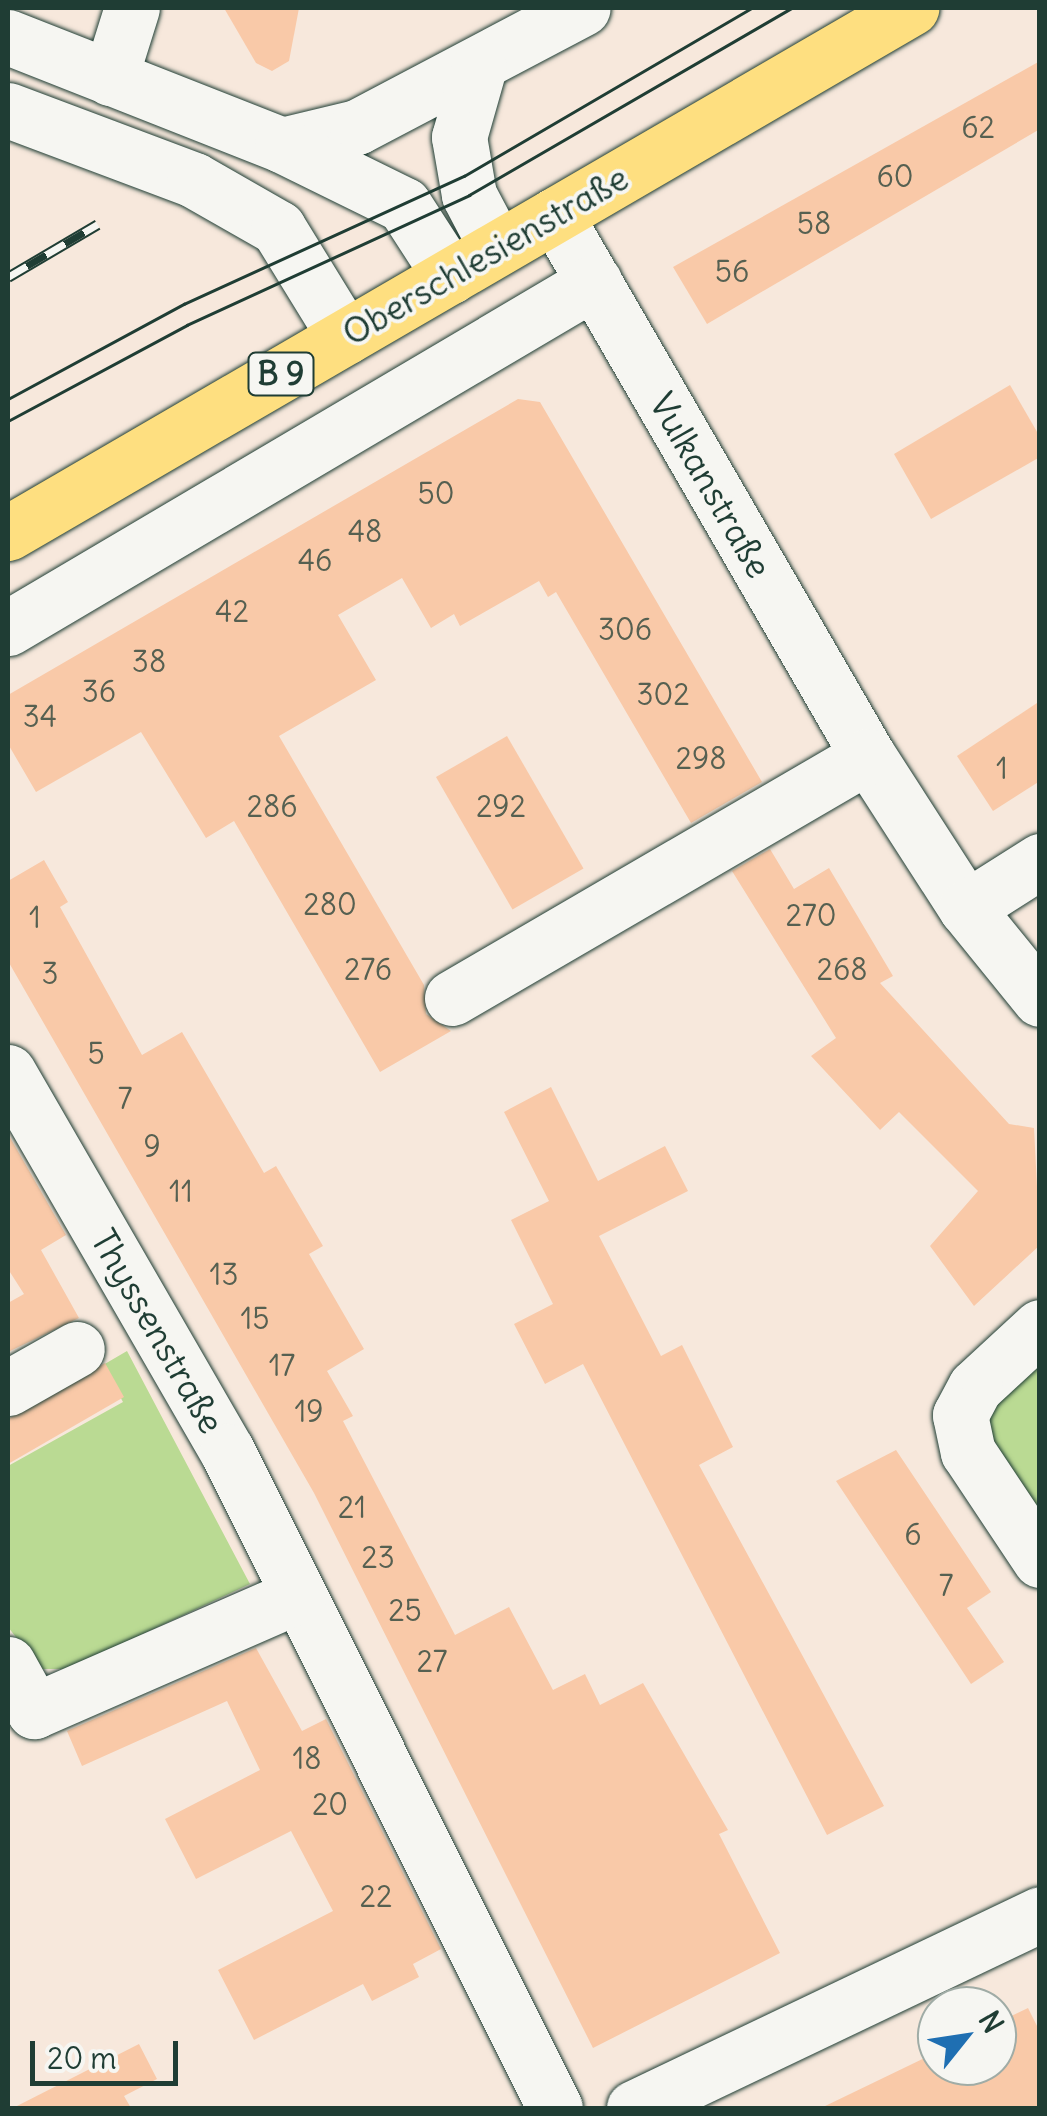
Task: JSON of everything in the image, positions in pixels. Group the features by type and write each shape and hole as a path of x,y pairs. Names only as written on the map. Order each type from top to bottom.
{"main road":[{"name":"Oberschlesienstraße","path":"8,533 911,8"}],"street":[{"path":"110,78 132,8"},
{"path":"282,145 357,127 479,67 583,8"},
{"path":"8,37 282,145 404,205 450,276"},
{"path":"479,67 459,137 470,196 497,248"},
{"path":"8,110 194,180 278,228 345,337"},
{"name":"Vulkanstraße","path":"555,214 868,756 966,908 1040,1000"},
{"path":"8,628 594,282"},
{"path":"452,998 868,756"},
{"path":"966,908 1040,861"},
{"name":"Thyssenstraße","path":"8,1072 228,1451 555,2108"},
{"path":"1040,1327 975,1387 960,1415 968,1452 1040,1560"},
{"path":"8,1388 77,1349"},
{"path":"8,1664 34,1712 299,1595"},
{"path":"634,2108 1040,1914"}],"green space":[{"path":"127,1351 250,1584 68,1669 41,1669 8,1627 8,1466 123,1402 103,1365"},
{"path":"1039,1355 1039,1522 988,1444 988,1403"}],"building":[{"path":"224,8 299,8 289,61 272,71 256,63"},
{"path":"1040,61 1040,129 707,324 673,267"},
{"path":"1010,385 1040,437 1040,457 931,519 894,454"},
{"path":"518,399 540,402 762,782 691,823 556,592 548,597 539,581 460,626 454,614 431,628 402,578 338,615 376,680 279,736 424,985 426,1014 451,1031 380,1072 234,821 206,838 141,732 36,792 8,744 8,695"},
{"path":"1040,701 1040,781 993,811 957,756"},
{"path":"507,736 584,869 512,910 436,777"},
{"path":"770,849 794,889 829,868 893,976 880,983 1009,1124 1034,1128 1040,1245 974,1306 930,1246 978,1191 899,1112 880,1130 811,1056 836,1038 732,871"},
{"path":"44,860 68,902 60,907 142,1055 182,1032 264,1173 276,1166 323,1246 309,1254 364,1349 327,1371 353,1416 343,1421 455,1635 509,1607 553,1690 585,1674 600,1705 643,1683 728,1830 719,1834 780,1953 593,2048 314,1493 8,961 8,881"},
{"path":"551,1087 598,1181 665,1146 688,1191 599,1236 661,1356 682,1345 733,1447 699,1465 884,1806 827,1835 583,1364 545,1384 514,1324 553,1304 511,1220 549,1201 504,1112"},
{"path":"8,1134 66,1235 41,1250 79,1318 8,1352 8,1303 24,1294 8,1269"},
{"path":"105,1363 124,1397 8,1464 8,1419"},
{"path":"896,1450 991,1592 967,1608 1004,1662 971,1684 836,1481"},
{"path":"256,1648 302,1731 326,1719 441,1949 413,1964 419,1977 372,2001 363,1984 254,2040 218,1970 333,1911 291,1831 196,1879 165,1819 260,1770 227,1701 82,1766 67,1731"},
{"path":"1028,2008 1040,2032 1040,2108 821,2108 917,2062 917,2086 1017,2086 1017,2013"},
{"path":"139,2044 157,2079 124,2096 131,2108 13,2108"}],"tram line":[{"path":"8,399 184,304 464,176 751,8"},
{"path":"8,421 187,325 469,195 792,8"}],"railway":[{"path":"8,277 98,224"}]}
